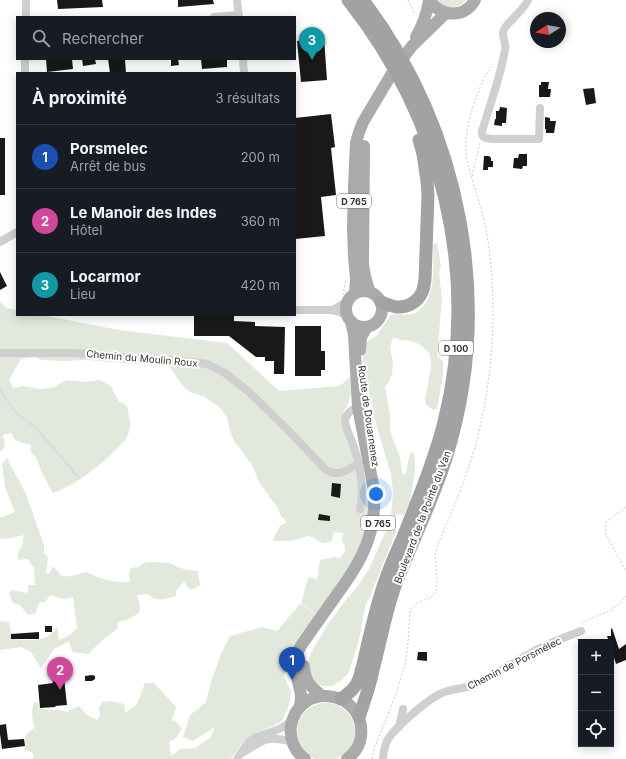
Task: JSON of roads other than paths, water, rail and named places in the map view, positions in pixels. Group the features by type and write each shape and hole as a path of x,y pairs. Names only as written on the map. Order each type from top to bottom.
{"highway":[{"name":"Boulevard de la Pointe du Van","path":"341,699 352,691 360,679 384,584 426,478 435,451 451,391 458,326 457,278 449,216 428,140 407,92 374,35 348,0"},
{"name":"Boulevard de la Pointe du Van","path":"359,718 373,672 392,595 437,485 446,458 458,412 468,330 466,261 460,216 454,188 428,112 398,54 363,0"},
{"path":"374,35 411,116 423,154 428,195 425,280 422,293 416,301 404,307 393,306 381,302"}],"main road":[{"path":"430,0 439,10 453,14 467,9 475,0"},
{"name":"D 765","path":"412,46 428,11 430,0"},
{"name":"D 765","path":"351,297 356,279 353,229 356,143 361,126 394,70 412,46 446,13"},
{"name":"D 765","path":"370,112 364,142 363,263 364,274 370,292"},
{"path":"360,291 370,292 377,296 381,302 383,307 380,318 373,325 367,327 356,325 349,318 346,310 351,297 360,291"},
{"name":"Route de Douarnenez","path":"300,707 300,685 296,672 296,657 298,650 343,586 364,551 371,531 374,510 374,490 354,335 349,318"},
{"name":"Route de Douarnenez","path":"322,696 313,689 306,680 304,667 305,656 320,629 365,562 373,545 379,519 380,490 362,402 360,345 361,336 367,327"},
{"path":"297,753 291,731 292,720 295,713 306,702 313,698 322,696 335,697 348,703 359,718 361,724 361,738 353,756"}],"street":[{"path":"26,0 26,16"},
{"path":"237,0 238,16"},
{"path":"528,0 525,6 506,26 503,32 503,38 506,44 505,51 482,135 492,139 539,139 540,108"},
{"path":"25,60 25,72"},
{"path":"243,60 244,72"},
{"path":"0,242 16,233"},
{"path":"333,310 351,297"},
{"path":"296,310 333,310 349,318"},
{"name":"Chemin du Moulin Roux","path":"0,353 77,353 207,364 225,373 249,392 329,472 345,472 359,464"},
{"path":"360,509 362,501 362,484 359,464 344,420 350,411 362,402"},
{"name":"Chemin de Porsmélec","path":"383,759 387,741 399,727 431,699 451,690 475,685 538,649 580,628"},
{"path":"399,727 402,708"},
{"path":"239,757 245,746 256,736 278,730 292,720"},
{"path":"239,757 258,743 268,739 278,738 297,753"}],"waterway":[{"path":"0,390 15,412 37,429 79,478"}],"place":[{"name":"Locarmor","path":"312,60"},
{"name":"Porsmelec","path":"292,680"},
{"name":"Le Manoir des Indes","path":"60,690"}]}
